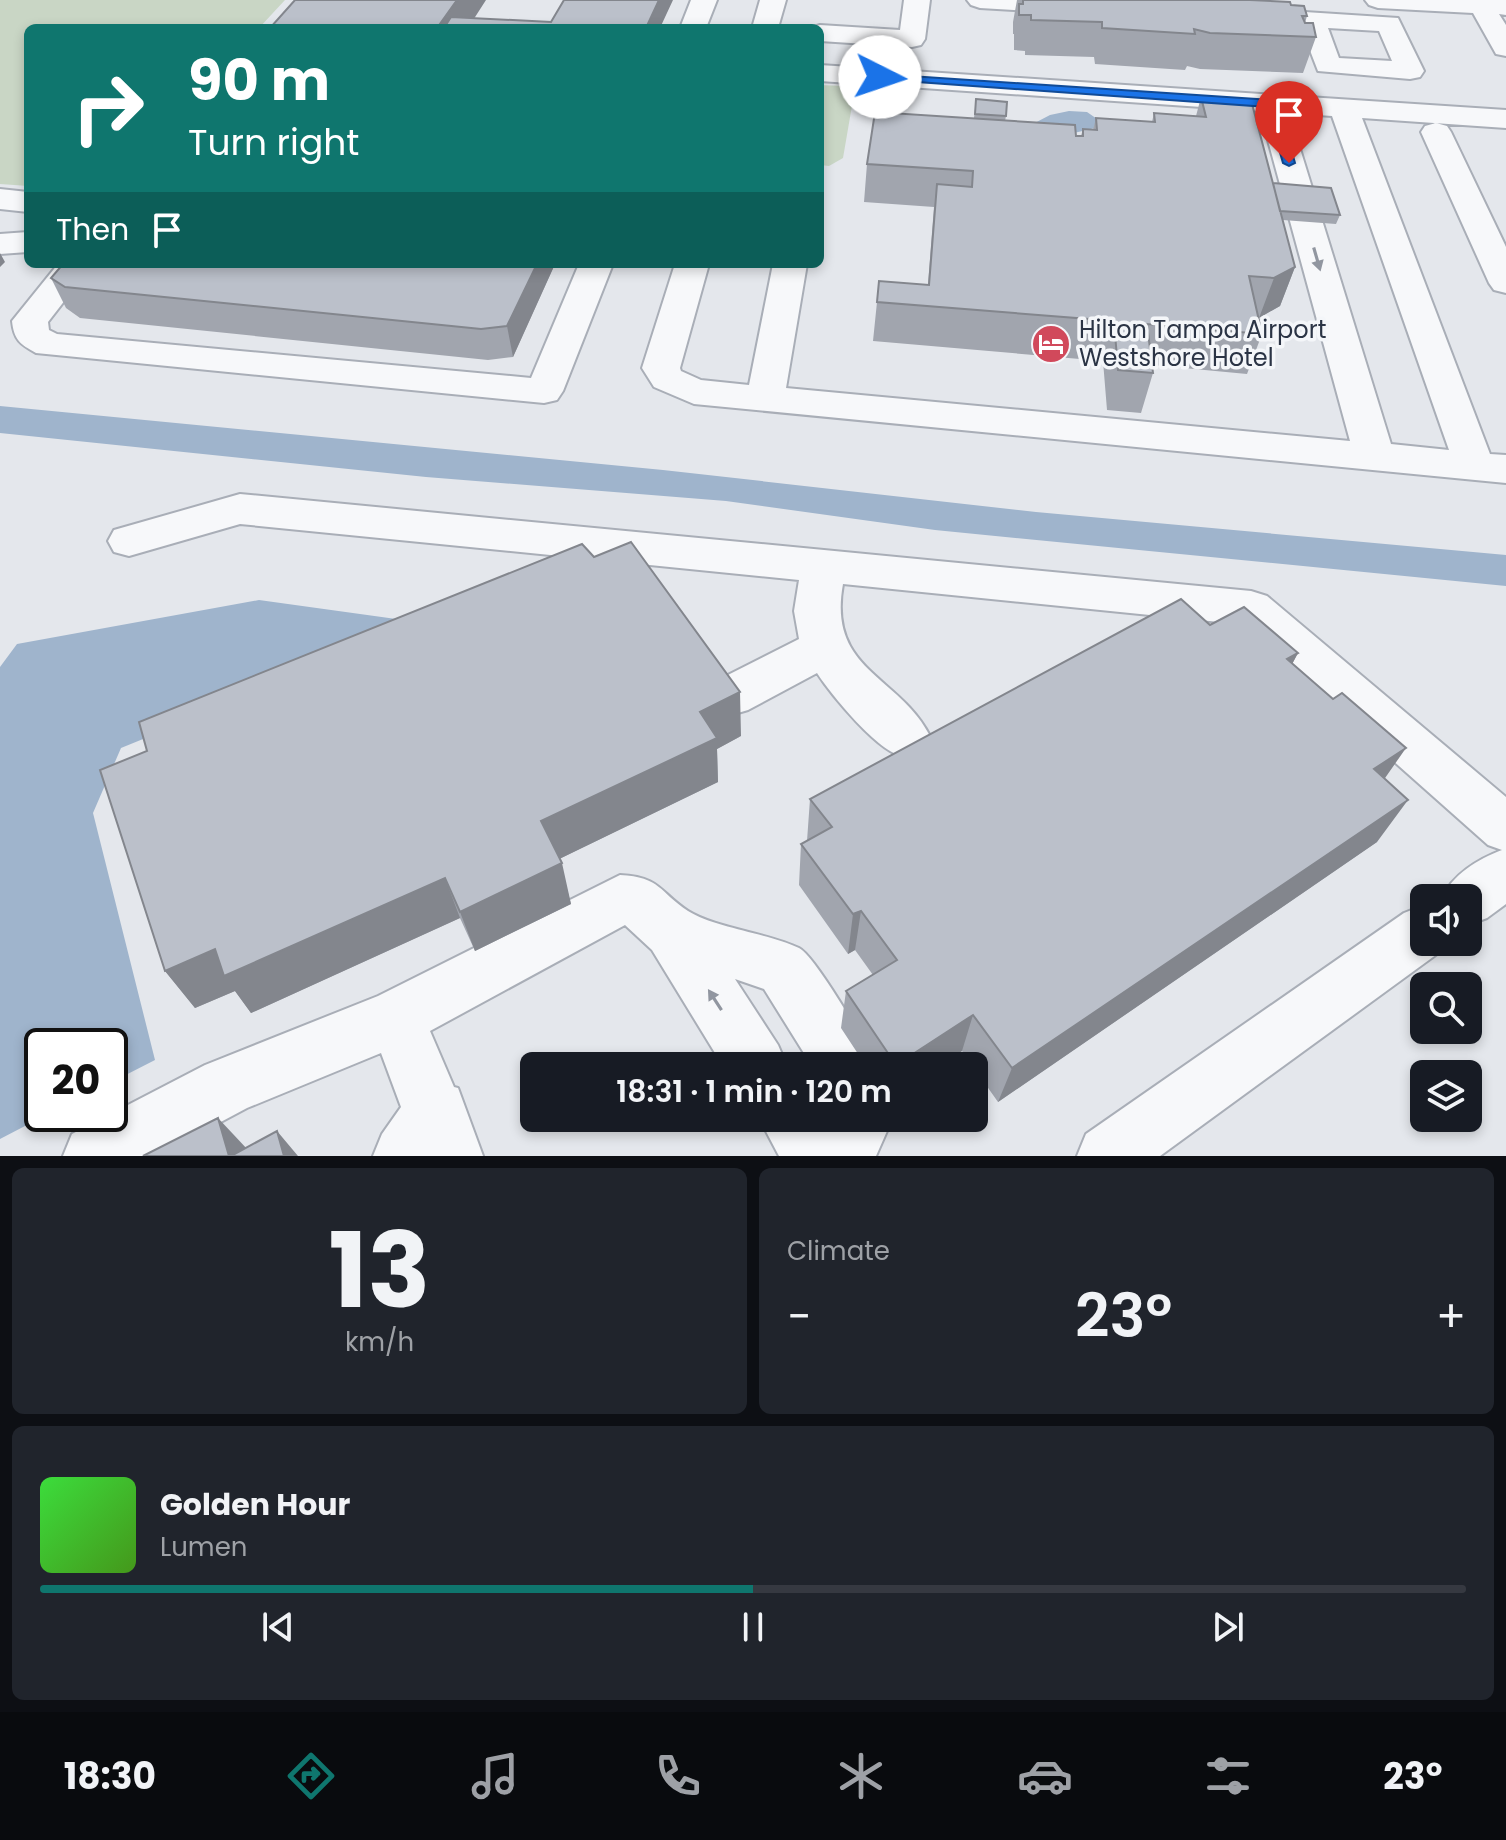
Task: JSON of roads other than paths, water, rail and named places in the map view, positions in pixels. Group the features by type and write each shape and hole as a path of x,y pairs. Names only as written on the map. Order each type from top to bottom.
{"street":[{"path":"695,24 704,0"},
{"path":"766,24 773,0"},
{"path":"824,33 912,39 917,0"},
{"path":"980,0 1103,7"},
{"path":"1378,0 1489,4 1506,48"},
{"path":"1226,15 1269,9 1311,19"},
{"path":"824,73 1506,119"},
{"path":"1272,104 1375,457"},
{"path":"691,268 661,368 667,379 694,392 1491,468 1344,109"},
{"path":"1436,132 1506,283"},
{"path":"0,199 24,202"},
{"path":"0,244 24,242"},
{"path":"73,268 30,321 32,336 49,345 544,391 594,268"},
{"path":"765,398 789,268"},
{"path":"129,541 240,509 1251,608 1506,829"},
{"path":"824,566 816,618 827,646 847,677 905,736"},
{"path":"731,696 827,646"},
{"path":"1482,890 1506,873"},
{"path":"94,1156 226,1086 396,1018 620,900 638,901 672,932 748,1052"},
{"path":"672,932 783,969 837,1052"},
{"path":"1108,1156 1410,941"},
{"path":"396,1018 431,1141"},
{"path":"799,1132 815,1156"},
{"path":"843,1156 855,1132"}],"water":[{"path":"1069,111 1087,112 1100,121 1095,128 1074,133 1029,126 1050,115"},
{"path":"0,406 663,470 1036,512 1506,555 1506,586 935,530 726,501 426,477 0,433"},
{"path":"259,600 461,628 175,726 121,748 93,813 155,1060 128,1074 128,1028 24,1028 24,1126 0,1139 0,667 17,644"}],"place":[{"name":"Hilton Tampa Airport Westshore Hotel","path":"1051,344"}]}
